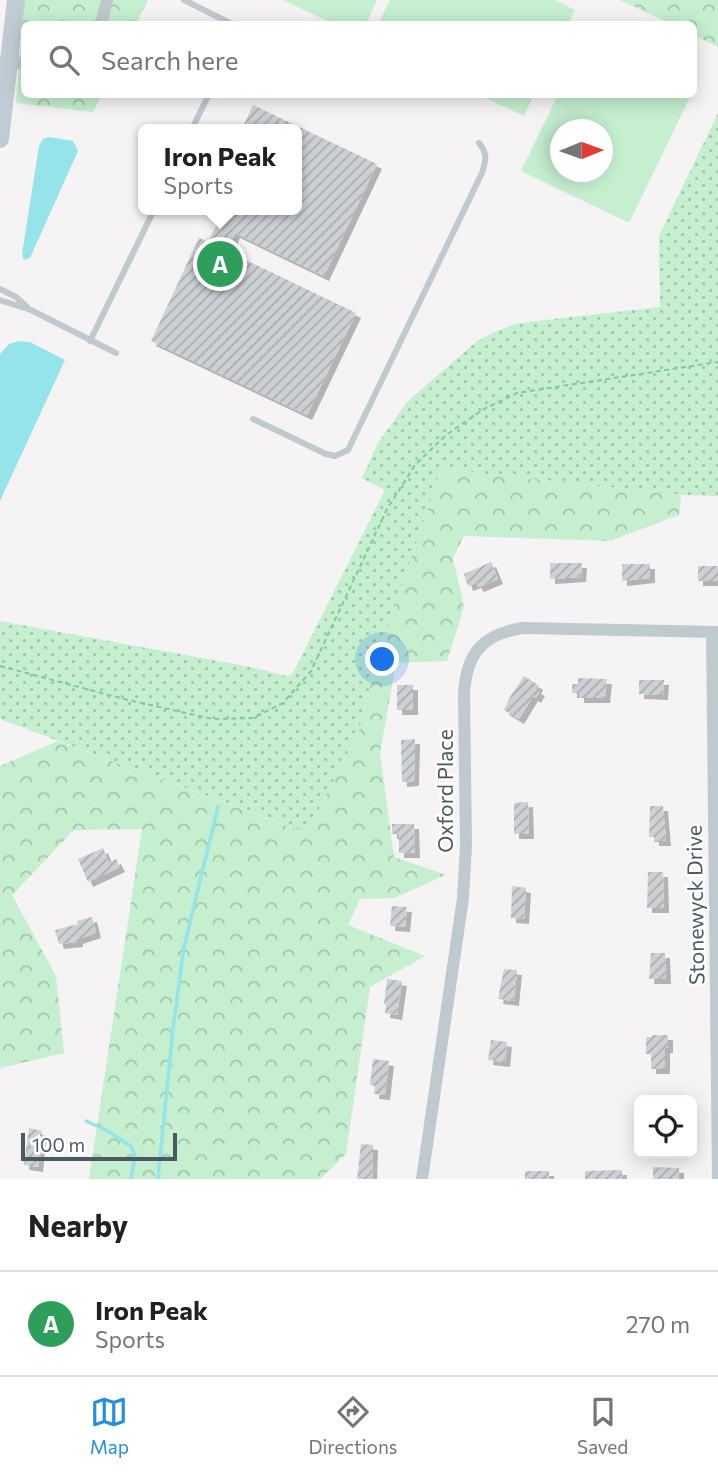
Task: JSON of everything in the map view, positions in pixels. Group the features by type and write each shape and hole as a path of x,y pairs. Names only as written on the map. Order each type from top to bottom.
{"street":[{"path":"0,139 17,63 16,0"},
{"path":"102,21 107,0"},
{"name":"Oxford Place","path":"422,1179 463,898 466,845 464,695 469,663 475,652 495,635 523,628 715,632"},
{"name":"Stonewyck Drive","path":"715,632 718,1178"}],"lane":[{"path":"184,0 226,21"},
{"path":"194,124 207,98"},
{"path":"253,419 326,454 335,456 348,450 482,173 487,157 479,143"},
{"path":"90,341 152,215"},
{"path":"0,289 16,297 31,310"},
{"path":"0,300 31,310 116,354"}],"path":[{"path":"0,666 213,719 253,718 283,703 311,671 387,509 415,465 446,435 484,409 517,393 718,362"}],"green space":[{"path":"24,0 148,0 138,21 22,21"},
{"path":"283,0 377,0 367,21 328,21"},
{"path":"390,0 555,0 575,10 570,21 380,21"},
{"path":"620,0 718,0 718,47 697,36 697,21 665,21"},
{"path":"21,39 21,98 100,98 93,112 16,103"},
{"path":"485,98 533,98 524,116"},
{"path":"557,98 690,98 629,223 521,171"},
{"path":"718,113 718,496 681,495 441,469 376,663 359,731 307,833 0,719 0,621 256,668 285,676 292,675 385,490 362,478 378,443 407,402 476,342 496,331 519,323 660,307 659,236"},
{"path":"441,469 681,495 679,515 610,541 464,536 453,558 464,607 447,661 396,663 380,753 394,857 446,875 394,898 360,899 348,925 425,956 370,987 346,1154 320,1179 89,1179 142,829 74,830 12,895 56,976 64,1053 0,1068 0,766 58,741 307,833 359,731 376,663"}],"water":[{"path":"49,137 73,141 78,151 30,258 24,260 22,254 39,146 43,139"},
{"path":"30,342 65,360 0,501 0,354 9,344"}],"building":[{"path":"253,105 293,124 244,124"},
{"path":"302,128 377,164 324,276 235,233 227,251 356,313 307,415 151,341 199,238 208,242 221,216 219,215 302,215"},
{"path":"491,562 498,579 479,587 476,583 468,586 464,574"},
{"path":"550,563 582,563 581,577 550,579"},
{"path":"622,564 650,564 650,578 622,581"},
{"path":"698,566 718,566 718,581 698,581"},
{"path":"524,676 538,685 536,689 540,691 536,698 533,696 519,719 504,710"},
{"path":"578,678 607,679 605,698 579,698 579,693 572,693 572,684 578,684"},
{"path":"639,680 664,680 663,695 639,694"},
{"path":"397,685 413,685 413,710 397,710"},
{"path":"415,739 414,781 402,782 401,740"},
{"path":"528,802 529,834 514,834 514,803"},
{"path":"650,806 663,806 666,841 654,841 654,837 649,837"},
{"path":"392,824 414,824 415,853 399,853 399,834 392,834"},
{"path":"103,848 109,863 116,859 120,867 88,882 78,859"},
{"path":"648,872 663,872 664,908 647,908"},
{"path":"512,886 526,888 524,919 511,918"},
{"path":"392,906 407,907 405,927 390,926"},
{"path":"92,917 96,933 78,939 78,942 59,944 55,930"},
{"path":"651,953 665,953 666,979 649,979"},
{"path":"504,969 517,970 514,1001 498,999"},
{"path":"387,979 402,981 397,1015 385,1013"},
{"path":"668,1035 665,1069 651,1069 651,1054 646,1054 646,1037"},
{"path":"491,1040 507,1042 505,1062 488,1060"},
{"path":"373,1059 389,1061 385,1095 374,1094 375,1086 370,1085"},
{"path":"29,1128 42,1131 38,1167 24,1165"},
{"path":"361,1144 373,1145 372,1179 357,1179"},
{"path":"653,1167 679,1168 679,1179 653,1179"},
{"path":"622,1170 622,1179 585,1179 585,1171"},
{"path":"525,1171 549,1171 549,1179 525,1179"}],"waterway":[{"path":"158,1179 184,947 218,807"},
{"path":"86,1121 108,1131 132,1147 135,1157 131,1179"}],"place":[{"name":"Iron Peak","path":"220,264"}]}
